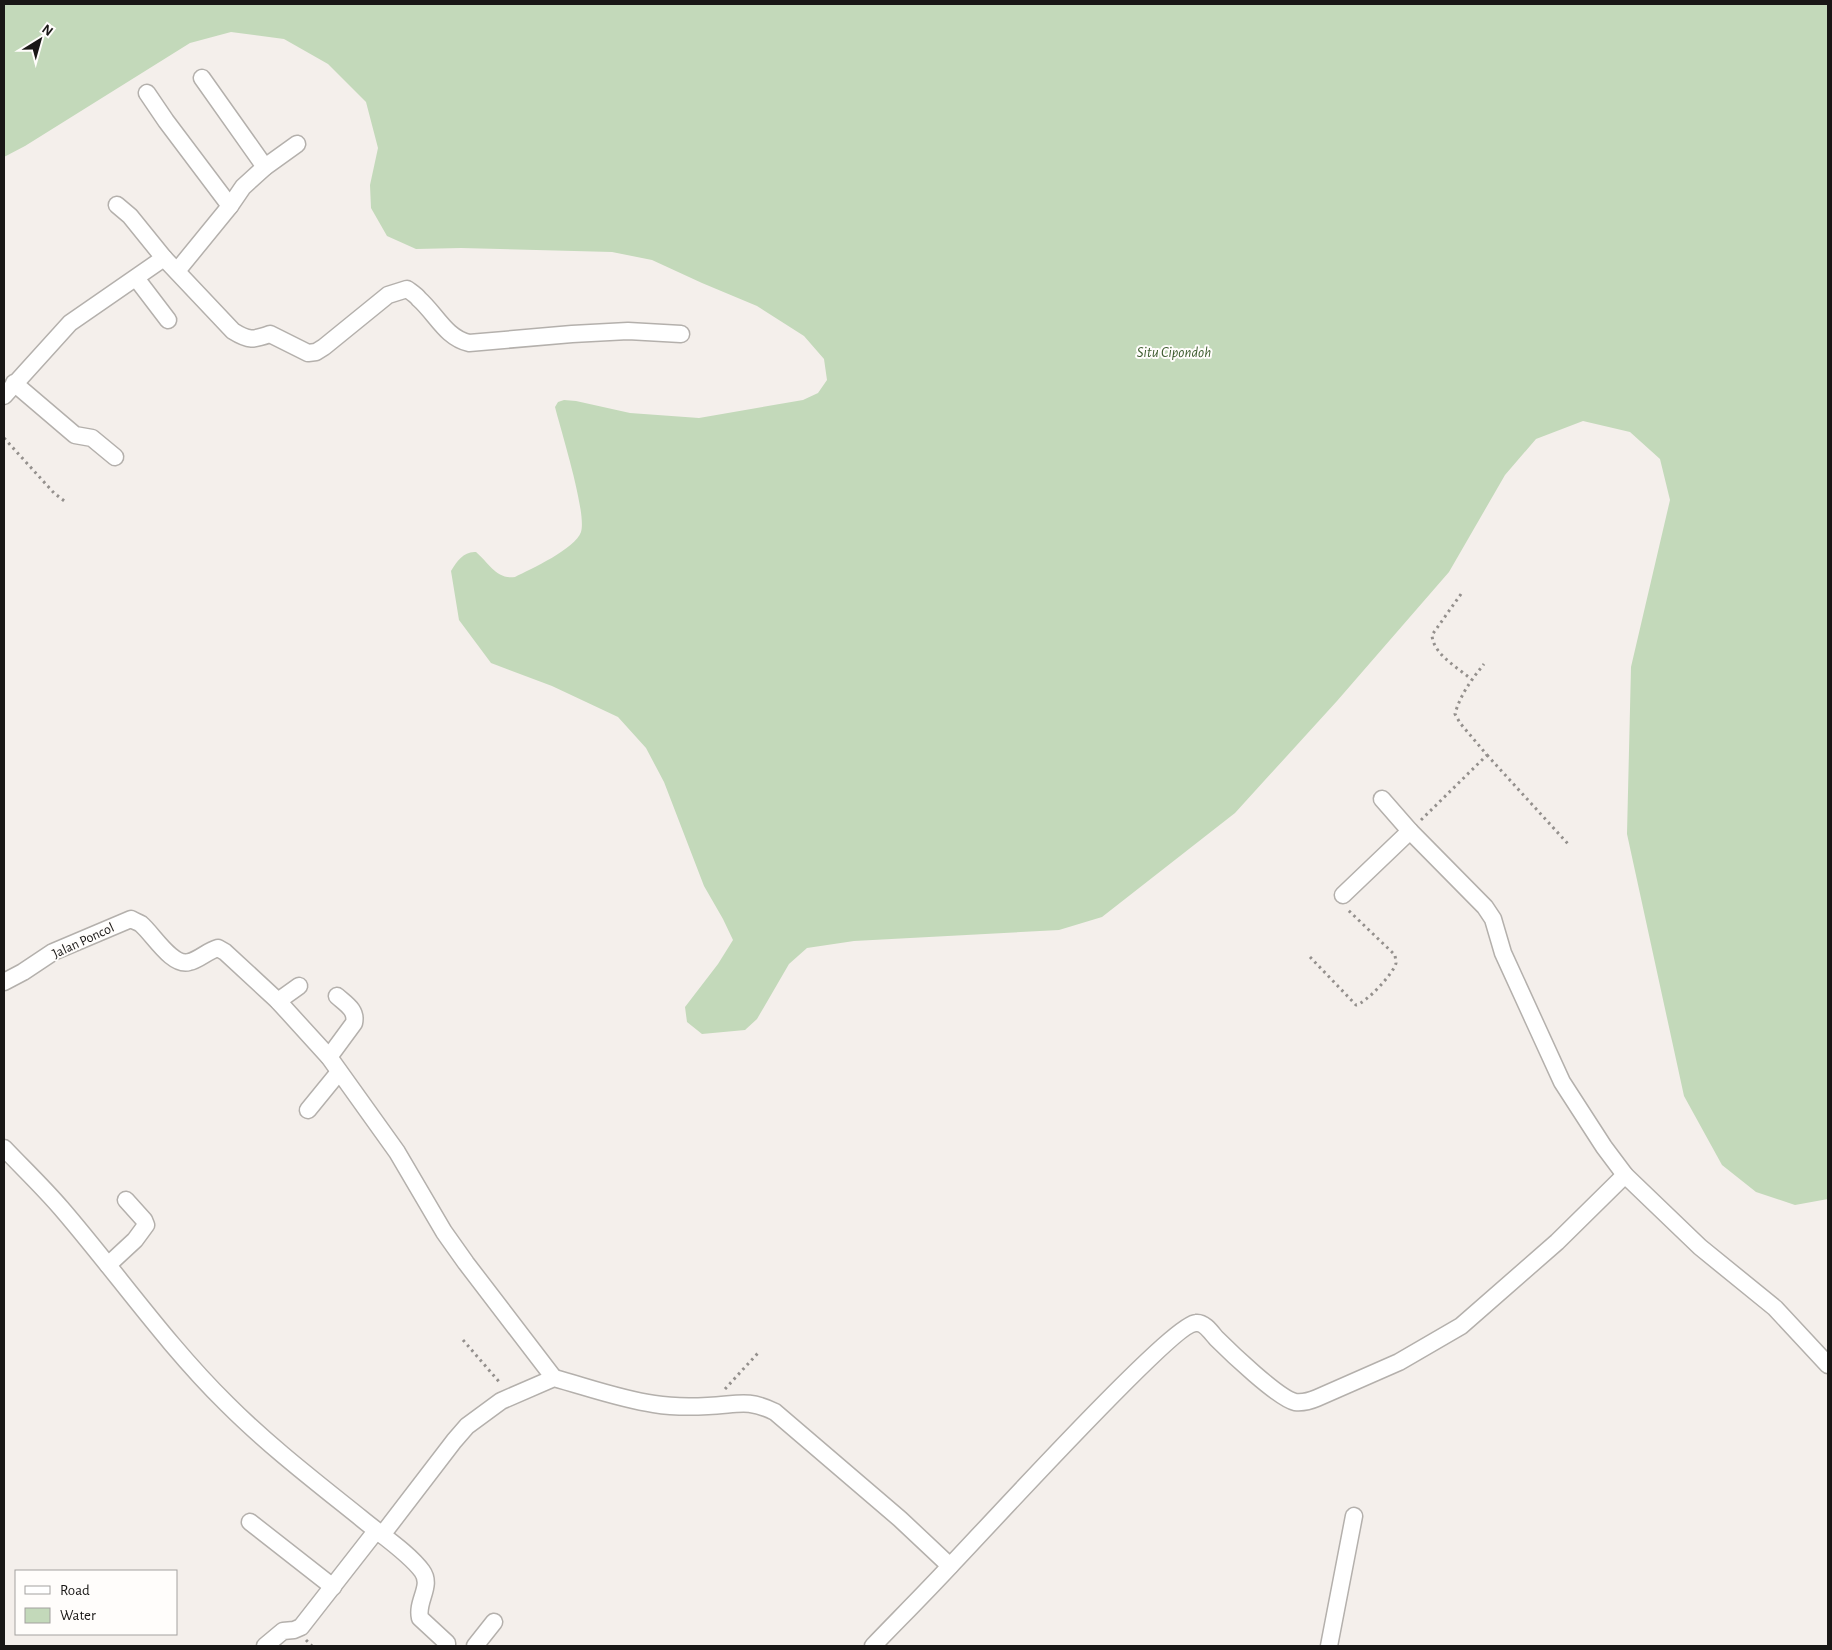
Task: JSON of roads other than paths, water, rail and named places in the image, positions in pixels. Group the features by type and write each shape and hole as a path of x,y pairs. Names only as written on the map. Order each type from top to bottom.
{"street":[{"path":"202,78 266,167"},
{"path":"147,93 230,206"},
{"path":"177,271 230,206 243,187 296,144"},
{"path":"117,205 130,216 164,258 233,331 245,339 256,339 270,334 308,353 316,352 324,348 388,295 407,289 419,299 453,336 469,343 600,332 681,334"},
{"path":"4,396 70,323 164,258"},
{"path":"136,278 168,320"},
{"path":"14,383 75,435 92,438 115,457"},
{"path":"1382,799 1410,831 1484,907 1493,920 1503,953 1562,1082 1625,1176 1700,1247 1775,1308 1828,1365"},
{"path":"1344,895 1410,831"},
{"name":"Jalan Poncol","path":"4,982 53,952 131,919 140,923 178,961 188,963 218,948 225,952 278,1001"},
{"path":"299,986 278,1001 329,1057 397,1152 444,1232 554,1378 655,1405 710,1406 760,1404 775,1412 900,1519 950,1566"},
{"path":"329,1057 354,1023 355,1017 354,1011 337,996"},
{"path":"308,1110 339,1072"},
{"path":"4,1148 60,1207 192,1368 226,1403 262,1438 415,1564 426,1577 427,1584 418,1611 420,1618 448,1646"},
{"path":"873,1646 1129,1380 1180,1330 1190,1324 1203,1324 1237,1358 1284,1397 1294,1402 1304,1402 1317,1398 1399,1362 1461,1326 1557,1242 1625,1176"},
{"path":"108,1264 136,1240 146,1225 144,1220 126,1200"},
{"path":"265,1646 283,1631 294,1630 300,1627 467,1426 511,1395 554,1378"},
{"path":"1329,1646 1354,1516"},
{"path":"250,1522 333,1587"},
{"path":"475,1646 494,1622"}],"water":[{"name":"Situ Cipondoh","path":"4,4 1828,4 1828,1199 1795,1205 1756,1192 1722,1165 1684,1096 1627,834 1631,667 1670,500 1660,459 1630,432 1583,421 1536,439 1505,475 1449,572 1337,701 1235,813 1102,917 1059,930 854,941 807,948 789,964 757,1019 745,1030 702,1034 687,1022 685,1007 718,964 733,940 704,886 664,782 646,748 618,717 552,686 491,663 459,620 451,571 458,560 464,555 476,552 498,573 503,576 515,577 562,552 581,532 582,522 577,490 555,407 558,402 564,400 576,401 630,413 699,418 803,400 818,393 827,380 824,359 804,336 757,306 652,260 612,252 461,248 416,249 387,236 371,208 370,185 378,148 366,102 328,64 284,39 231,32 190,43 25,146 4,157"}]}
